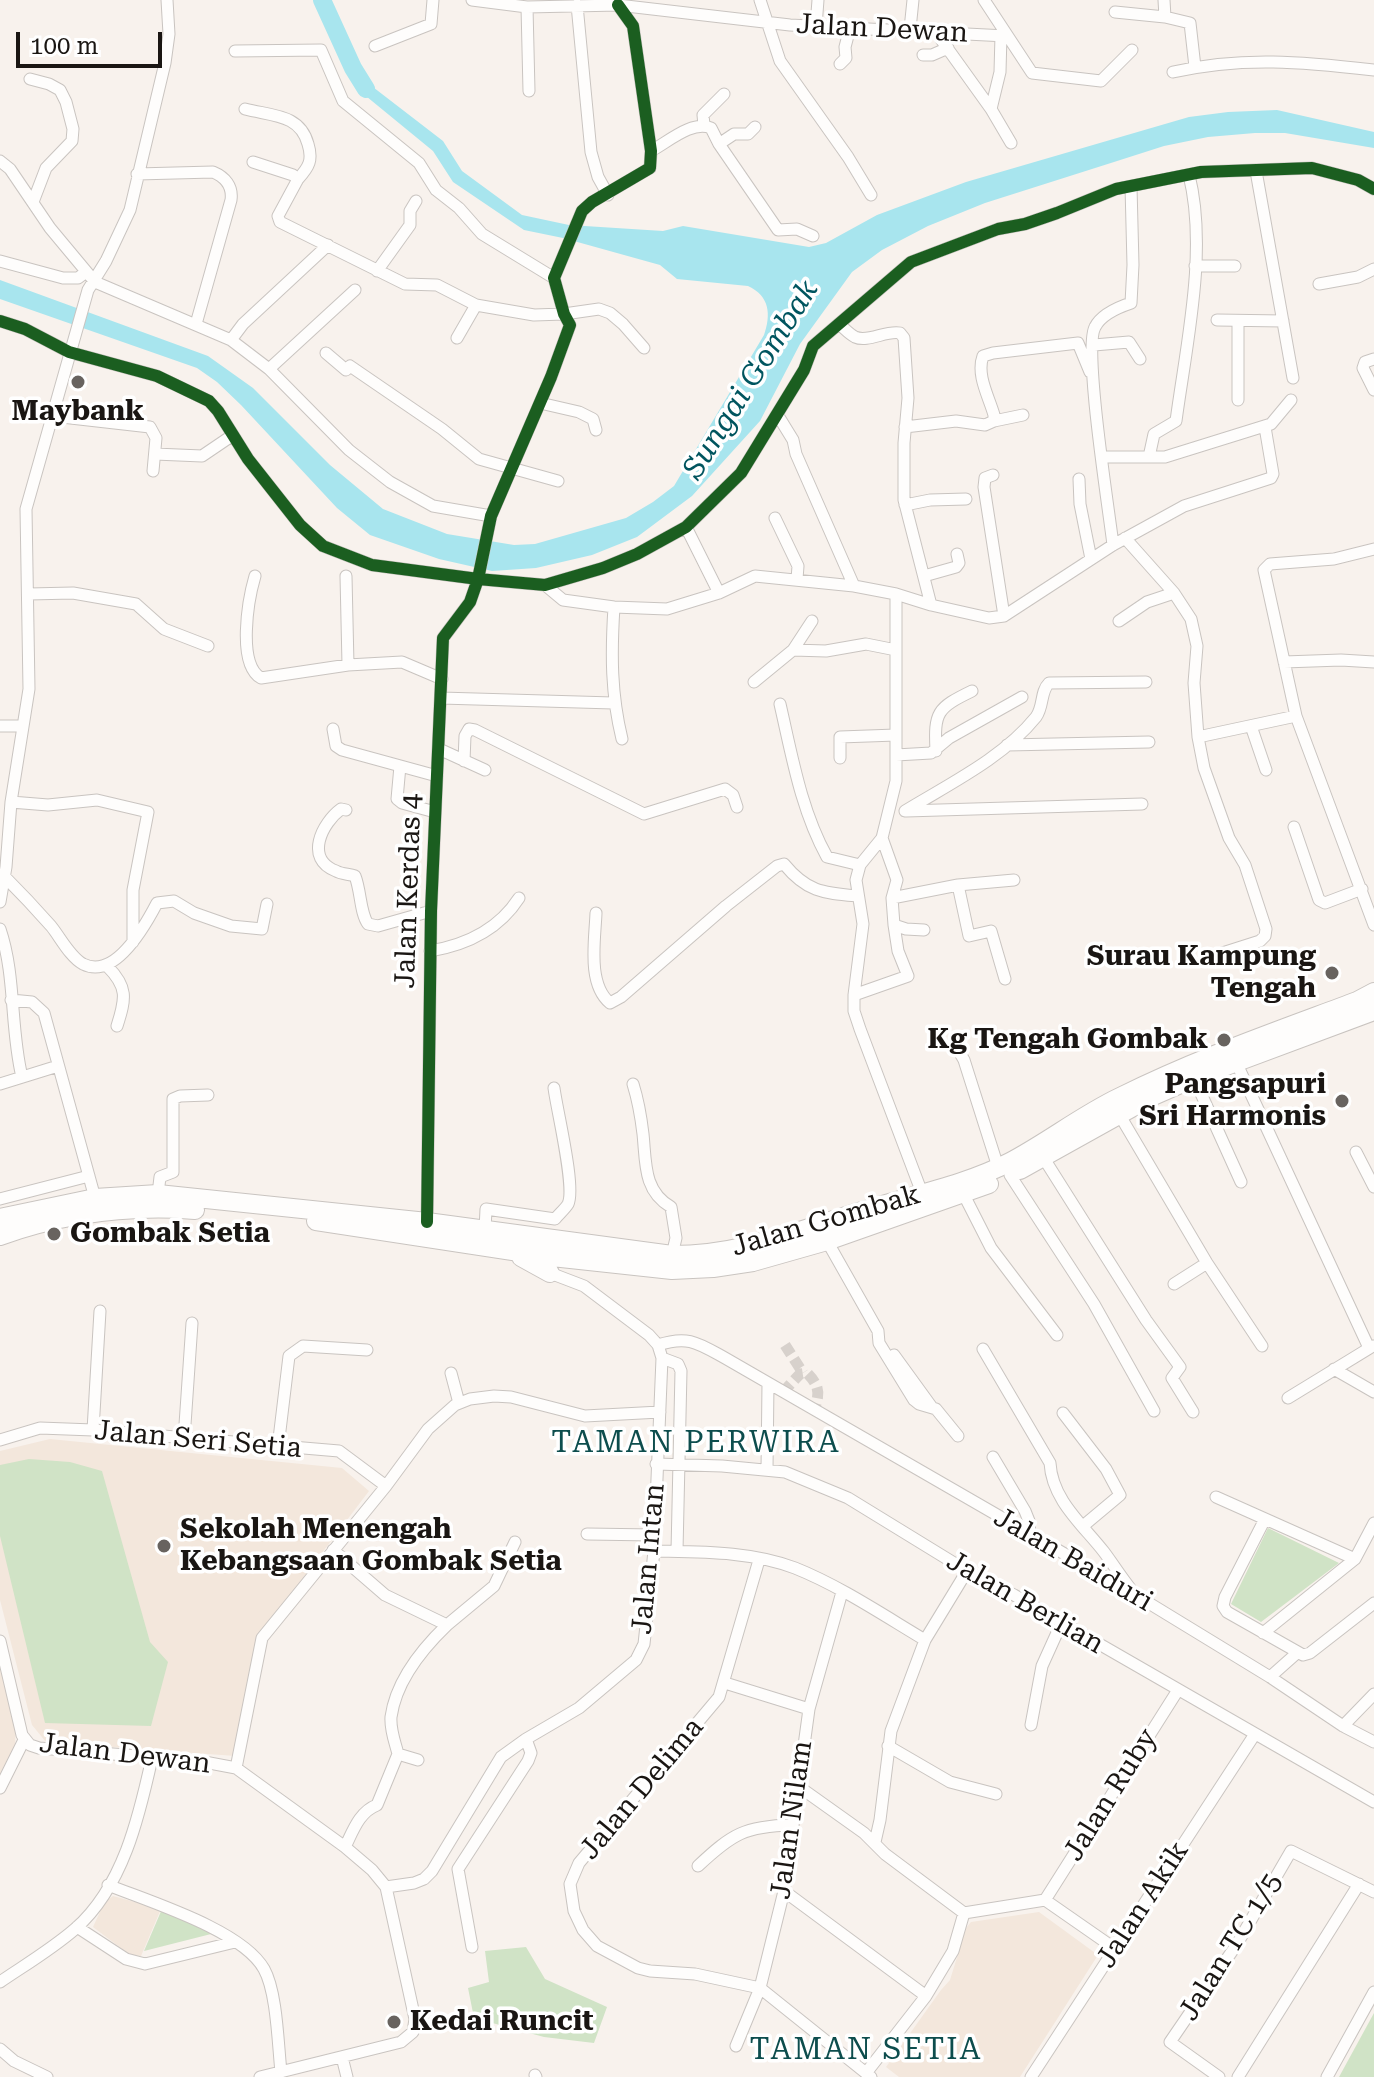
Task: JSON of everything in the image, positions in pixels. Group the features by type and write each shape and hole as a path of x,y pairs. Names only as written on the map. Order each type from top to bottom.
{"main road":[{"name":"Jalan Gombak","path":"574,1251 672,1270 753,1262 827,1241 964,1195 1117,1098 1188,1065 1374,992"},
{"name":"Jalan Gombak","path":"0,1236 84,1214 172,1208 284,1217 552,1256 574,1251 702,1255 750,1247 1043,1157 1119,1114 1194,1078 1370,1014"},
{"name":"Jalan Gombak","path":"0,1218 95,1198 158,1194 485,1230 552,1256"}],"street":[{"path":"0,902 11,802 29,689 26,509 74,337 92,286 130,210 165,63 169,34 167,0"},
{"path":"375,46 431,24 433,0"},
{"name":"Jalan Dewan","path":"472,0 527,7 618,5 767,23 1003,36"},
{"path":"760,0 780,61 871,195"},
{"path":"816,26 818,0"},
{"path":"910,29 913,0"},
{"path":"984,0 1003,36 1032,73 1101,81 1132,50"},
{"path":"1164,0 1165,17"},
{"path":"577,5 591,152 598,177 608,195"},
{"path":"564,314 554,278 582,211 650,168 651,151 633,26 618,5"},
{"path":"527,7 529,91"},
{"path":"1115,12 1190,23 1195,67"},
{"path":"840,64 846,58 845,47 850,28"},
{"path":"935,31 991,109 1011,143"},
{"path":"991,109 1000,72 1003,36"},
{"path":"923,55 932,55 948,48"},
{"path":"235,51 321,50 343,101 419,163 436,190 459,208 482,234 554,278"},
{"path":"1173,72 1272,60 1374,70"},
{"path":"30,79 60,90 73,129 72,141 46,168 33,202"},
{"path":"704,125 703,115 724,94"},
{"path":"245,109 295,121 305,131 311,160 281,209 278,216 280,222 405,284 437,285 476,305 534,315 599,309 610,313 644,348"},
{"path":"651,151 693,127 704,125 711,128 778,230 797,229 813,236"},
{"path":"719,144 734,134 748,134 755,127"},
{"path":"0,161 10,169 86,272 92,286 231,340 269,369 349,450 390,482 433,506 491,516"},
{"path":"253,162 298,179"},
{"path":"0,321 25,329 69,352 139,370 192,390 209,401 248,459 300,525 323,546 372,565 545,585 626,558 686,527 741,473 804,370 813,346 911,262 998,229 1037,220 1116,189 1189,175 1225,170 1312,168 1358,180 1374,189"},
{"path":"1256,171 1293,378"},
{"path":"137,174 213,172 223,177 231,189 231,200 196,324"},
{"path":"1149,457 1154,434 1176,421 1193,310 1193,191 1189,175"},
{"path":"1113,545 1092,377 1093,330 1101,319 1131,303 1131,186"},
{"path":"377,271 410,225 410,211 416,201"},
{"path":"231,340 243,324 328,245"},
{"path":"0,261 63,278 78,278 86,272"},
{"path":"1195,266 1235,266"},
{"path":"1319,284 1358,277 1374,269"},
{"path":"269,369 355,290"},
{"path":"457,338 476,305"},
{"name":"Jalan Kerdas 4","path":"427,1222 431,911 443,638 470,602 479,576 491,516 570,325 564,314"},
{"path":"1217,320 1283,321"},
{"path":"1238,321 1238,400"},
{"path":"839,324 855,337 894,331 904,338 908,398 905,505 931,605"},
{"path":"1094,345 1129,342 1140,359"},
{"path":"994,421 981,374 983,356 1078,343 1092,377"},
{"path":"326,353 346,370 350,366 432,422 479,459 558,481"},
{"path":"1374,359 1365,362 1363,368 1374,390"},
{"path":"1102,457 1165,457 1265,427 1276,420 1291,400"},
{"path":"540,403 579,412 593,419 596,430"},
{"path":"777,414 793,440 796,454 854,586"},
{"path":"905,427 956,421 985,425 1023,415"},
{"path":"53,416 150,427 156,438 153,471"},
{"path":"545,585 563,600 614,607 667,609 719,593 755,576 854,586 989,618 1004,616 1113,545 1184,506 1271,478 1273,474 1265,427"},
{"path":"155,454 202,456 233,435"},
{"path":"993,475 985,478 984,487 1004,616"},
{"path":"1079,479 1080,504 1091,559"},
{"path":"905,505 966,499"},
{"path":"775,518 798,566 797,579"},
{"path":"686,527 719,593"},
{"path":"1125,538 1174,593 1191,619 1197,646 1194,683 1204,768 1229,838 1245,865 1266,929 1260,941 1213,956"},
{"path":"1374,549 1334,559 1266,566 1264,570 1296,716 1374,925"},
{"path":"924,576 956,567 959,563 957,554"},
{"path":"255,576 249,605 247,647 252,673 261,678 348,665 402,662 442,679"},
{"path":"346,576 348,665"},
{"path":"29,594 73,593 136,604 164,629 208,646"},
{"path":"1119,621 1147,602 1174,593"},
{"path":"896,594 896,781 882,838 860,865 856,880 863,924 854,1011 922,1193"},
{"path":"614,607 611,643 613,703 622,739"},
{"path":"754,682 793,650 812,621"},
{"path":"793,650 826,651 866,644 896,650"},
{"path":"1284,662 1374,662"},
{"path":"905,811 1007,745 1039,711 1044,688 1049,683 1146,682"},
{"path":"936,751 934,724 938,713 952,701 972,691"},
{"path":"896,755 936,751 949,738 1022,697"},
{"path":"441,698 613,703"},
{"path":"780,704 802,798 822,848 827,857 860,865"},
{"path":"1198,737 1296,716"},
{"path":"0,726 23,726"},
{"path":"1251,726 1266,770"},
{"path":"333,729 336,746 342,750 437,776"},
{"path":"464,761 465,736 469,729 475,730 644,814 725,789 733,795 737,807"},
{"path":"840,758 840,737 896,735"},
{"path":"1007,745 1149,742"},
{"path":"439,749 485,770"},
{"path":"400,766 397,799 435,812"},
{"path":"11,802 48,805 97,800 148,812 133,890 133,942"},
{"path":"889,813 1142,804"},
{"path":"346,810 341,809 329,817 322,829 318,841 320,856 334,871 355,876 361,893 364,920 378,926 431,911"},
{"path":"1294,827 1319,900 1325,903 1362,889"},
{"path":"854,995 908,976 898,951 894,925 892,898 897,880 882,838"},
{"path":"596,913 595,963 601,996 610,1003 777,866 784,864 813,890 857,896"},
{"path":"4,876 52,927 80,963 92,967 107,966 133,942 142,933 157,903 174,901 194,913 231,926 262,929 267,904"},
{"path":"892,898 958,885 1014,880"},
{"path":"958,885 969,936 991,931 1005,979"},
{"path":"430,951 456,947 489,929 509,914 519,898"},
{"path":"894,925 924,930"},
{"path":"1,935 8,952 16,1051 22,1077"},
{"path":"107,966 119,979 125,997 117,1026"},
{"path":"11,1000 32,1002 44,1013 95,1198"},
{"path":"957,1048 1004,1171 1094,1304 1154,1411"},
{"path":"1236,1062 1372,1346 1288,1398"},
{"path":"0,1084 58,1066"},
{"path":"1194,1078 1241,1182"},
{"path":"633,1084 640,1113 644,1165 657,1199 671,1207 676,1238 672,1255"},
{"path":"485,1230 486,1209 555,1219 568,1206 571,1196 569,1166 554,1088"},
{"path":"158,1194 160,1177 173,1172 173,1099 208,1095"},
{"path":"1119,1114 1207,1263 1262,1346"},
{"path":"1356,1152 1374,1187"},
{"path":"1043,1157 1146,1320 1180,1367 1172,1378 1193,1412"},
{"path":"0,1199 89,1176"},
{"path":"964,1195 991,1248 1057,1335"},
{"path":"827,1241 878,1331 879,1343 914,1400 936,1409 958,1436"},
{"path":"574,1251 574,1272 584,1286"},
{"path":"552,1256 658,1345"},
{"path":"1174,1284 1207,1263"},
{"path":"93,1430 100,1311"},
{"path":"184,1439 192,1323"},
{"name":"Jalan Baiduri","path":"658,1345 678,1339 697,1342 1134,1594 1270,1677 1343,1726 1374,1742"},
{"name":"Jalan Intan","path":"386,1887 424,1879 501,1757 579,1708 636,1660 644,1644 654,1551 662,1358 658,1345"},
{"path":"278,1447 289,1356 295,1349 303,1346 367,1350"},
{"path":"983,1349 1050,1463 1051,1479 1070,1513 1134,1594"},
{"path":"662,1358 678,1364 681,1371 677,1551"},
{"path":"1334,1369 1374,1392"},
{"path":"451,1373 459,1403"},
{"path":"767,1470 768,1383"},
{"path":"236,1768 262,1638 386,1486 428,1429 459,1403 494,1396 511,1397 585,1416 660,1412"},
{"path":"1063,1413 1106,1469 1120,1495 1083,1526"},
{"name":"Jalan Seri Setia","path":"0,1440 40,1428 339,1451 386,1486"},
{"path":"993,1457 1025,1511 1030,1534"},
{"name":"Jalan Berlian","path":"656,1464 785,1472 848,1498 967,1571 1374,1802"},
{"path":"1216,1497 1355,1559"},
{"path":"1265,1519 1225,1597 1223,1606 1227,1612 1297,1653 1310,1653 1374,1603"},
{"path":"1263,1633 1355,1559 1374,1523"},
{"path":"587,1534 654,1535"},
{"path":"345,1847 358,1821 369,1808 377,1805 398,1754 391,1715 406,1676 422,1649 494,1586 515,1542"},
{"path":"333,1550 385,1595 447,1625"},
{"path":"654,1551 722,1552 792,1567 925,1640"},
{"name":"Jalan Delima","path":"759,1560 719,1697 579,1863 570,1884 574,1911 583,1930 597,1946 638,1968 695,1974 760,1988"},
{"path":"875,1842 891,1731 925,1640 967,1571"},
{"name":"Jalan Nilam","path":"736,2046 760,1988 784,1891 809,1709 842,1592"},
{"path":"1031,1725 1042,1666 1061,1624"},
{"name":"Jalan Dewan","path":"0,1641 24,1740 0,1788"},
{"path":"1270,1677 1297,1653"},
{"path":"725,1683 809,1709"},
{"name":"Jalan Ruby","path":"1045,1900 1178,1690"},
{"path":"1343,1726 1374,1694"},
{"name":"Jalan Akik","path":"1031,2077 1255,1734"},
{"path":"472,1947 458,1869 528,1761 531,1753 526,1739"},
{"name":"Jalan Dewan","path":"24,1740 39,1748 199,1761 236,1768 345,1847 386,1887"},
{"path":"888,1746 950,1782 996,1794"},
{"path":"398,1754 418,1760"},
{"path":"0,1982 77,1927 108,1885 137,1826 152,1758"},
{"path":"798,1786 964,1913 1045,1900 1114,1948"},
{"path":"698,1866 724,1841 744,1832 761,1825 792,1825"},
{"name":"Jalan TC 1/5","path":"1219,2077 1170,2042 1237,1944 1291,1851 1359,1884"},
{"path":"440,1858 458,1869"},
{"path":"1238,2077 1359,1884 1374,1892"},
{"path":"108,1885 225,1933 264,1969 273,2002 281,2072"},
{"path":"260,2077 401,2042 413,2032 415,2019 386,1887"},
{"path":"784,1891 926,1996"},
{"path":"760,1988 869,2075 926,1996 953,1951 964,1913"},
{"path":"77,1927 126,1959 145,1964 235,1942"},
{"path":"1327,2077 1374,1992"},
{"path":"0,2049 14,2061 47,2077"},
{"path":"342,2057 347,2077"}],"shaded area":[{"name":"Sekolah Menengah Kebangsaan Gombak Setia","path":"50,1439 342,1468 369,1491 259,1636 235,1756 46,1742 32,1725 0,1600 0,1451"},
{"path":"0,1663 16,1725 15,1746 0,1775"},
{"path":"113,1896 161,1909 141,1956 130,1955 93,1927 104,1903"},
{"path":"1039,1912 1098,1955 1020,2077 899,2077 886,2067 950,1980 966,1928 971,1922"}],"green space":[{"path":"29,1459 70,1462 102,1471 150,1642 168,1662 151,1726 45,1723 0,1536 0,1465"},
{"path":"1268,1528 1339,1563 1261,1622 1231,1604"},
{"path":"162,1909 219,1932 144,1951"},
{"path":"526,1947 545,1979 607,2007 594,2043 544,2037 474,2018 468,1988 489,1982 485,1951"},
{"path":"1374,2013 1374,2077 1339,2077"}],"water":[{"name":"Sungai Gombak","path":"357,68 369,84 443,141 462,171 522,215 569,225 663,231 683,226 809,247 826,243 877,215 966,182 1189,117 1277,110 1374,132 1374,148 1285,133 1208,137 1164,146 985,203 928,226 882,250 852,272 800,344 760,421 692,496 637,537 592,555 536,568 492,571 439,559 370,535 337,508 241,405 197,368 0,299 0,280 208,356 253,388 330,465 383,509 447,534 514,545 535,544 626,518 653,502 674,486 764,335 768,313 761,295 748,286 677,279 660,265 524,230 453,182 433,151 361,92 351,73"}],"waterway":[{"path":"322,0 366,89"}],"tunnel":[{"path":"785,1345 803,1373"},
{"path":"783,1392 800,1374 807,1373 818,1390 814,1410"}],"cycle path":[{"path":"427,1222 431,911 443,638 470,602 491,516 570,325 554,278 582,211 650,168 651,151 633,26 618,5"},
{"path":"0,321 25,329 69,352 157,376 209,401 248,459 300,525 323,546 372,565 545,585 603,568 637,554 686,527 741,473 804,370 813,346 911,262 998,229 1057,213 1116,189 1201,172 1312,168 1358,180 1374,189"}],"place":[{"name":"Maybank","path":"78,382"},
{"name":"Surau Kampung Tengah","path":"1332,973"},
{"name":"Kg Tengah Gombak","path":"1224,1040"},
{"name":"Pangsapuri Sri Harmonis","path":"1342,1101"},
{"name":"Gombak Setia","path":"54,1234"},
{"name":"Sekolah Menengah Kebangsaan Gombak Setia","path":"164,1546"},
{"name":"Kedai Runcit","path":"394,2022"}],"district":[{"name":"TAMAN PERWIRA","path":"696,1443"},
{"name":"TAMAN SETIA","path":"866,2050"}]}
